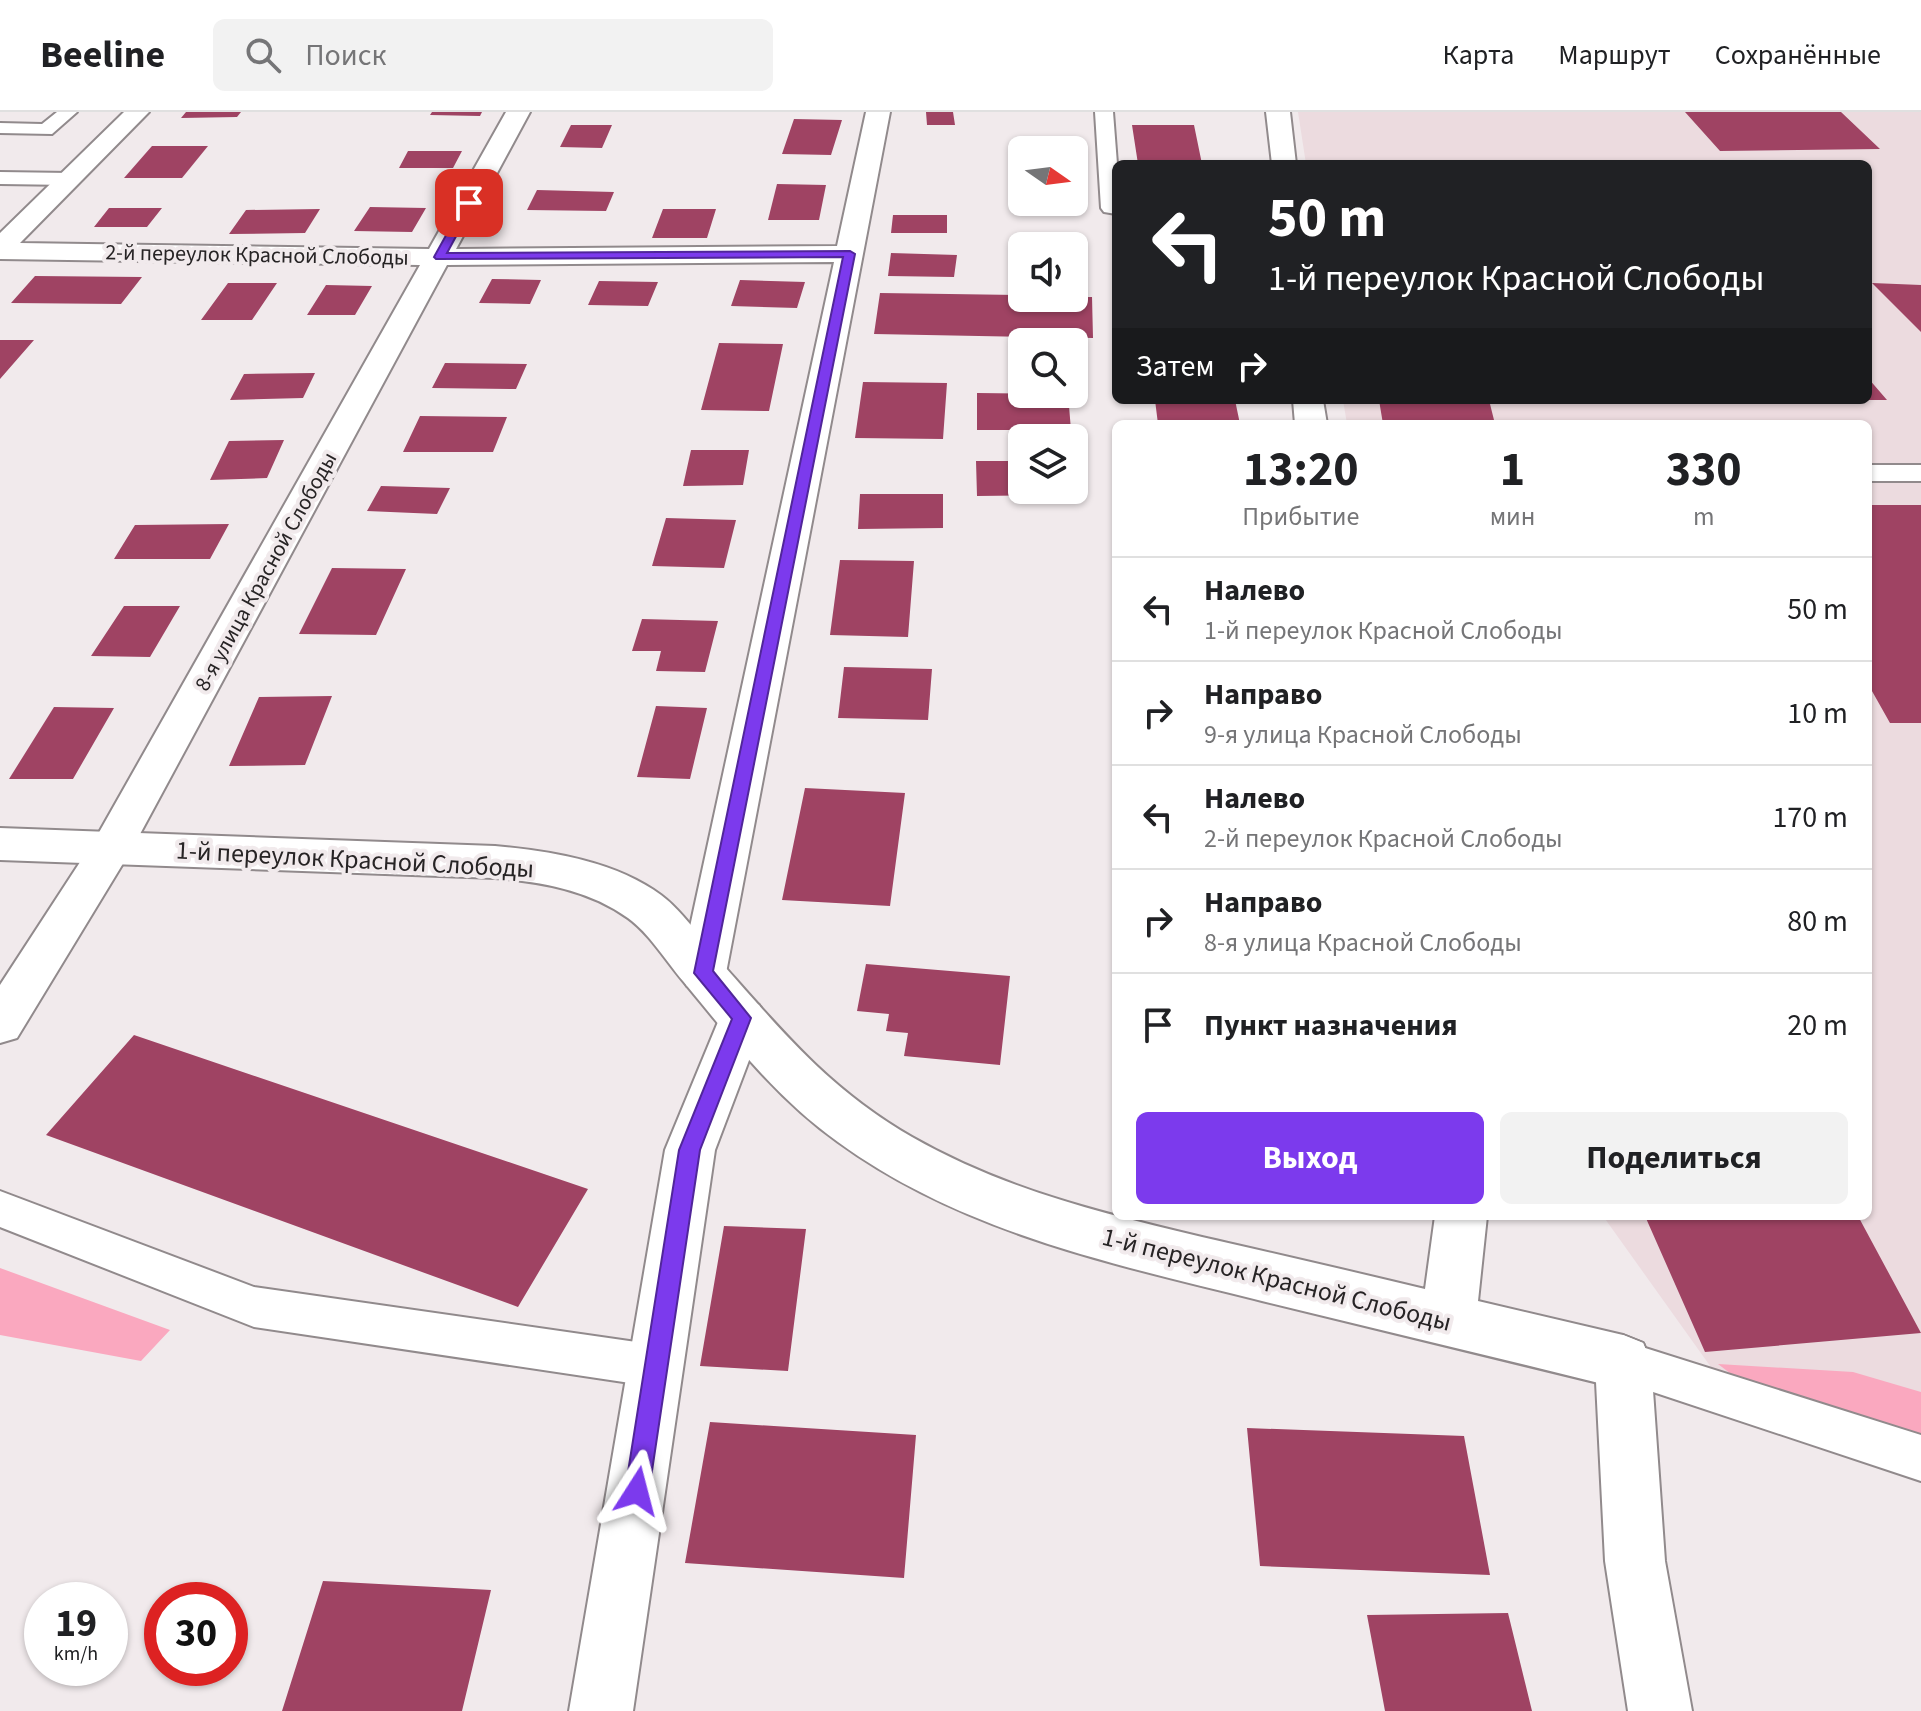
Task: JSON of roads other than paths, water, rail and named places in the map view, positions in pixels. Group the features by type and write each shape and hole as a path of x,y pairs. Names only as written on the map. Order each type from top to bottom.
{"street":[{"path":"0,250 137,112"},
{"name":"8-я улица Красной Слободы","path":"0,1024 112,847 518,112"},
{"path":"703,973 878,112"},
{"path":"1273,113 1283,160"},
{"name":"2-й переулок Красной Слободы","path":"0,250 440,257 850,254"},
{"name":"1-й переулок Красной Слободы","path":"0,844 495,862 537,866 615,889 647,908 787,1071 834,1113 899,1157 984,1200 1092,1235 1623,1362"},
{"path":"601,1711 690,1150 742,1018"},
{"path":"1448,1321 1461,1220"},
{"path":"1623,1362 1635,1561 1660,1711"}],"lane":[{"path":"12,159 68,112"},
{"path":"1104,112 1112,208"},
{"path":"0,128 46,130"},
{"path":"0,178 70,179"},
{"path":"1872,473 1921,473"},
{"path":"0,1209 254,1307 657,1366"},
{"path":"1623,1362 1921,1458"}]}
